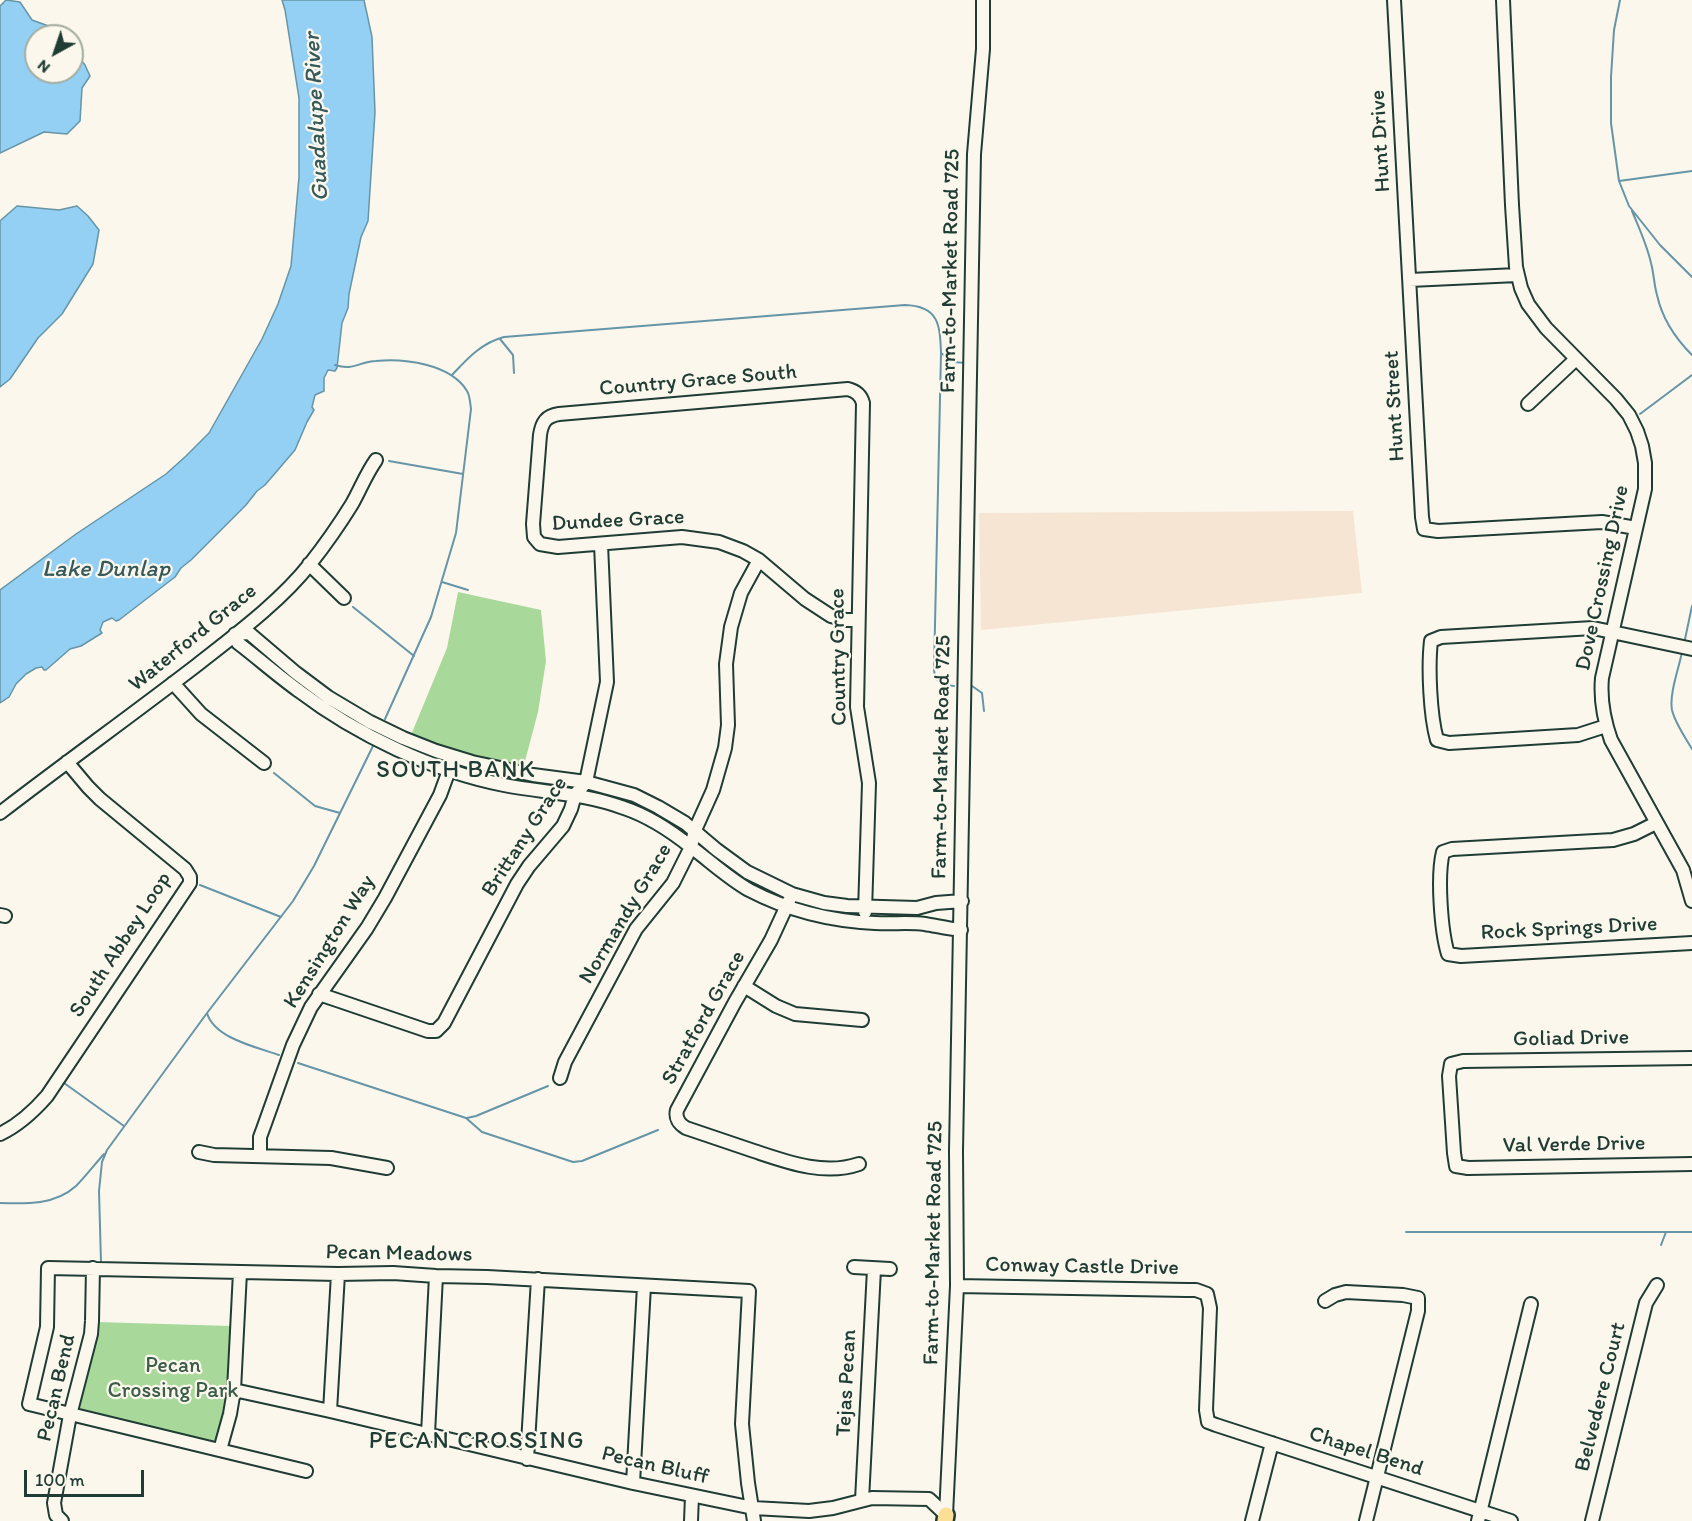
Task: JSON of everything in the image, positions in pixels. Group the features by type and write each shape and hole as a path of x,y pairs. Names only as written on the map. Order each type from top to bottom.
{"street":[{"name":"Farm-to-Market Road 725","path":"946,1518 957,1286 956,1151 973,177 983,49 983,0"},
{"name":"Hunt Drive","path":"1394,0 1410,280"},
{"name":"Dove Crossing Drive","path":"1503,0 1517,275 1528,304 1546,328 1616,399 1629,416 1637,431 1645,463 1645,489 1612,631 1601,690 1606,726 1611,740 1683,870 1692,901"},
{"path":"1410,280 1517,275"},
{"name":"Hunt Street","path":"1410,280 1424,529 1438,531 1602,522 1636,528"},
{"path":"1528,404 1576,359"},
{"name":"Country Grace South","path":"537,541 534,537 534,524 540,435 544,421 549,416 849,389 857,392"},
{"name":"Country Grace","path":"857,392 863,403 858,717 869,783 865,923"},
{"name":"Waterford Grace","path":"0,813 173,683 278,597 309,564 342,519 376,460"},
{"name":"Dundee Grace","path":"537,541 543,545 555,547 661,538 696,538 731,546 759,560 824,613 837,619 858,620"},
{"name":"Brittany Grace","path":"319,994 425,1030 436,1030 444,1023 523,874 568,818 575,795 586,782 607,682 601,544"},
{"name":"Normandy Grace","path":"560,1078 565,1062 636,929 673,884 691,847 694,830 717,779 727,736 726,664 730,627 741,593 759,560"},
{"path":"309,564 344,598"},
{"path":"1606,726 1578,735 1449,743 1437,740 1433,726 1429,653 1431,640 1442,637 1583,628 1612,631 1692,649"},
{"path":"961,930 924,924 865,923 822,917 787,907 737,883 660,825 626,808 590,797 505,785 397,750 341,720 300,692 238,643 235,634 249,633 304,680 334,701 413,742 453,757 489,766 586,782 641,798 675,816 747,872 792,894 824,903 865,907 925,907 936,903 962,901"},
{"path":"173,683 201,714 264,763"},
{"name":"Kensington Way","path":"260,1156 260,1137 298,1032 319,994 376,914 440,795 453,757"},
{"name":"South Abbey Loop","path":"0,1134 12,1129 26,1118 47,1096 189,887 191,880 186,869 94,793 67,762"},
{"name":"Rock Springs Drive","path":"1656,823 1634,834 1613,840 1452,849 1443,852 1440,865 1444,940 1448,954 1461,956 1692,943"},
{"name":"Stratford Grace","path":"792,894 771,940 677,1110 678,1120 686,1128 797,1164 834,1169 859,1164"},
{"path":"924,924 925,907"},
{"path":"744,986 776,1006 795,1014 862,1020"},
{"name":"Goliad Drive","path":"1456,1166 1449,1076 1451,1064 1463,1061 1692,1058"},
{"path":"199,1152 214,1155 331,1158 387,1168"},
{"name":"Val Verde Drive","path":"1456,1166 1468,1168 1692,1164"},
{"path":"854,1267 890,1269"},
{"name":"Pecan Meadows","path":"70,1415 29,1404 47,1327 48,1268 393,1273 749,1291 742,1424 753,1515"},
{"name":"Pecan Bend","path":"59,1518 54,1503 70,1415 91,1334 93,1268"},
{"name":"Tejas Pecan","path":"862,1500 874,1269"},
{"path":"220,1450 234,1390 240,1272"},
{"path":"330,1411 339,1274"},
{"path":"428,1434 436,1276"},
{"path":"527,1459 538,1279"},
{"name":"Belvedere Court","path":"1592,1521 1646,1303 1657,1285"},
{"path":"633,1483 644,1286"},
{"name":"Conway Castle Drive","path":"957,1286 1196,1290 1207,1294 1210,1308 1206,1410 1208,1422"},
{"path":"1325,1301 1335,1294 1346,1292 1418,1298 1418,1311 1366,1521"},
{"path":"1479,1516 1531,1304"},
{"name":"Pecan Bluff","path":"234,1390 692,1496 753,1515 833,1508 872,1498 929,1499"},
{"path":"70,1415 306,1471"},
{"name":"Chapel Bend","path":"1208,1422 1377,1477 1479,1516 1511,1521"},
{"path":"1252,1521 1272,1443"},
{"path":"946,1487 929,1499 946,1518"},
{"path":"691,1521 692,1496"}],"shaded area":[{"path":"1353,511 1362,593 981,630 979,513"}],"green space":[{"path":"458,592 541,610 546,661 538,712 524,765 464,754 411,735 447,648"},
{"name":"Pecan Crossing Park","path":"97,1322 231,1326 227,1400 218,1438 211,1443 82,1411 79,1405"}],"water":[{"path":"6,0 20,2 32,20 43,24 24,24 24,84 84,84 84,64 90,76 82,88 80,121 67,134 44,132 0,153 0,6"},
{"name":"Lake Dunlap","path":"282,0 364,0 372,37 375,112 368,221 361,237 348,308 342,323 337,368 335,371 328,370 324,378 324,391 315,395 312,407 314,410 295,450 265,485 181,568 175,577 119,620 112,618 103,622 100,630 102,633 81,646 70,649 46,670 42,667 36,668 26,674 16,684 9,697 0,703 0,590 76,534 166,474 209,433 262,339 278,304 291,266 299,177 299,98"},
{"path":"17,206 59,210 77,206 99,230 93,264 62,314 38,338 10,379 0,387 0,221"}],"waterway":[{"path":"1620,0 1614,30 1611,77 1611,123 1619,181 1629,206 1660,245 1692,277"},
{"path":"1619,181 1692,171"},
{"path":"1632,211 1649,256 1662,312 1675,335 1692,355"},
{"path":"452,375 481,347 504,337 905,305 925,309 931,313 938,326 941,353 934,670 940,683 954,686"},
{"path":"500,339 513,355 514,373"},
{"path":"941,353 954,362 965,363"},
{"path":"335,365 352,367 387,360 413,362 439,369 460,382 469,395 471,409 456,533 431,617 385,719"},
{"path":"1640,414 1692,375"},
{"path":"389,461 463,474"},
{"path":"442,582 468,590"},
{"path":"1684,644 1692,606"},
{"path":"353,607 414,656"},
{"path":"1682,652 1671,704 1678,725 1692,749"},
{"path":"972,686 982,693 984,711"},
{"path":"101,1262 99,1191 102,1162 107,1150 207,1013 293,901 314,866 373,746"},
{"path":"274,773 315,806 340,813"},
{"path":"200,885 281,917"},
{"path":"207,1013 211,1022 227,1035 279,1055"},
{"path":"298,1063 466,1118 482,1132 573,1162 582,1161 658,1130"},
{"path":"64,1083 124,1126"},
{"path":"467,1118 548,1086"},
{"path":"0,1203 40,1202 59,1197 76,1186 104,1154"},
{"path":"1406,1232 1692,1232"},
{"path":"1661,1245 1666,1232"}],"district":[{"name":"SOUTH BANK","path":"456,771"},
{"name":"PECAN CROSSING","path":"477,1442"}],"water label":[{"name":"Guadalupe River","path":"317,117"}]}
